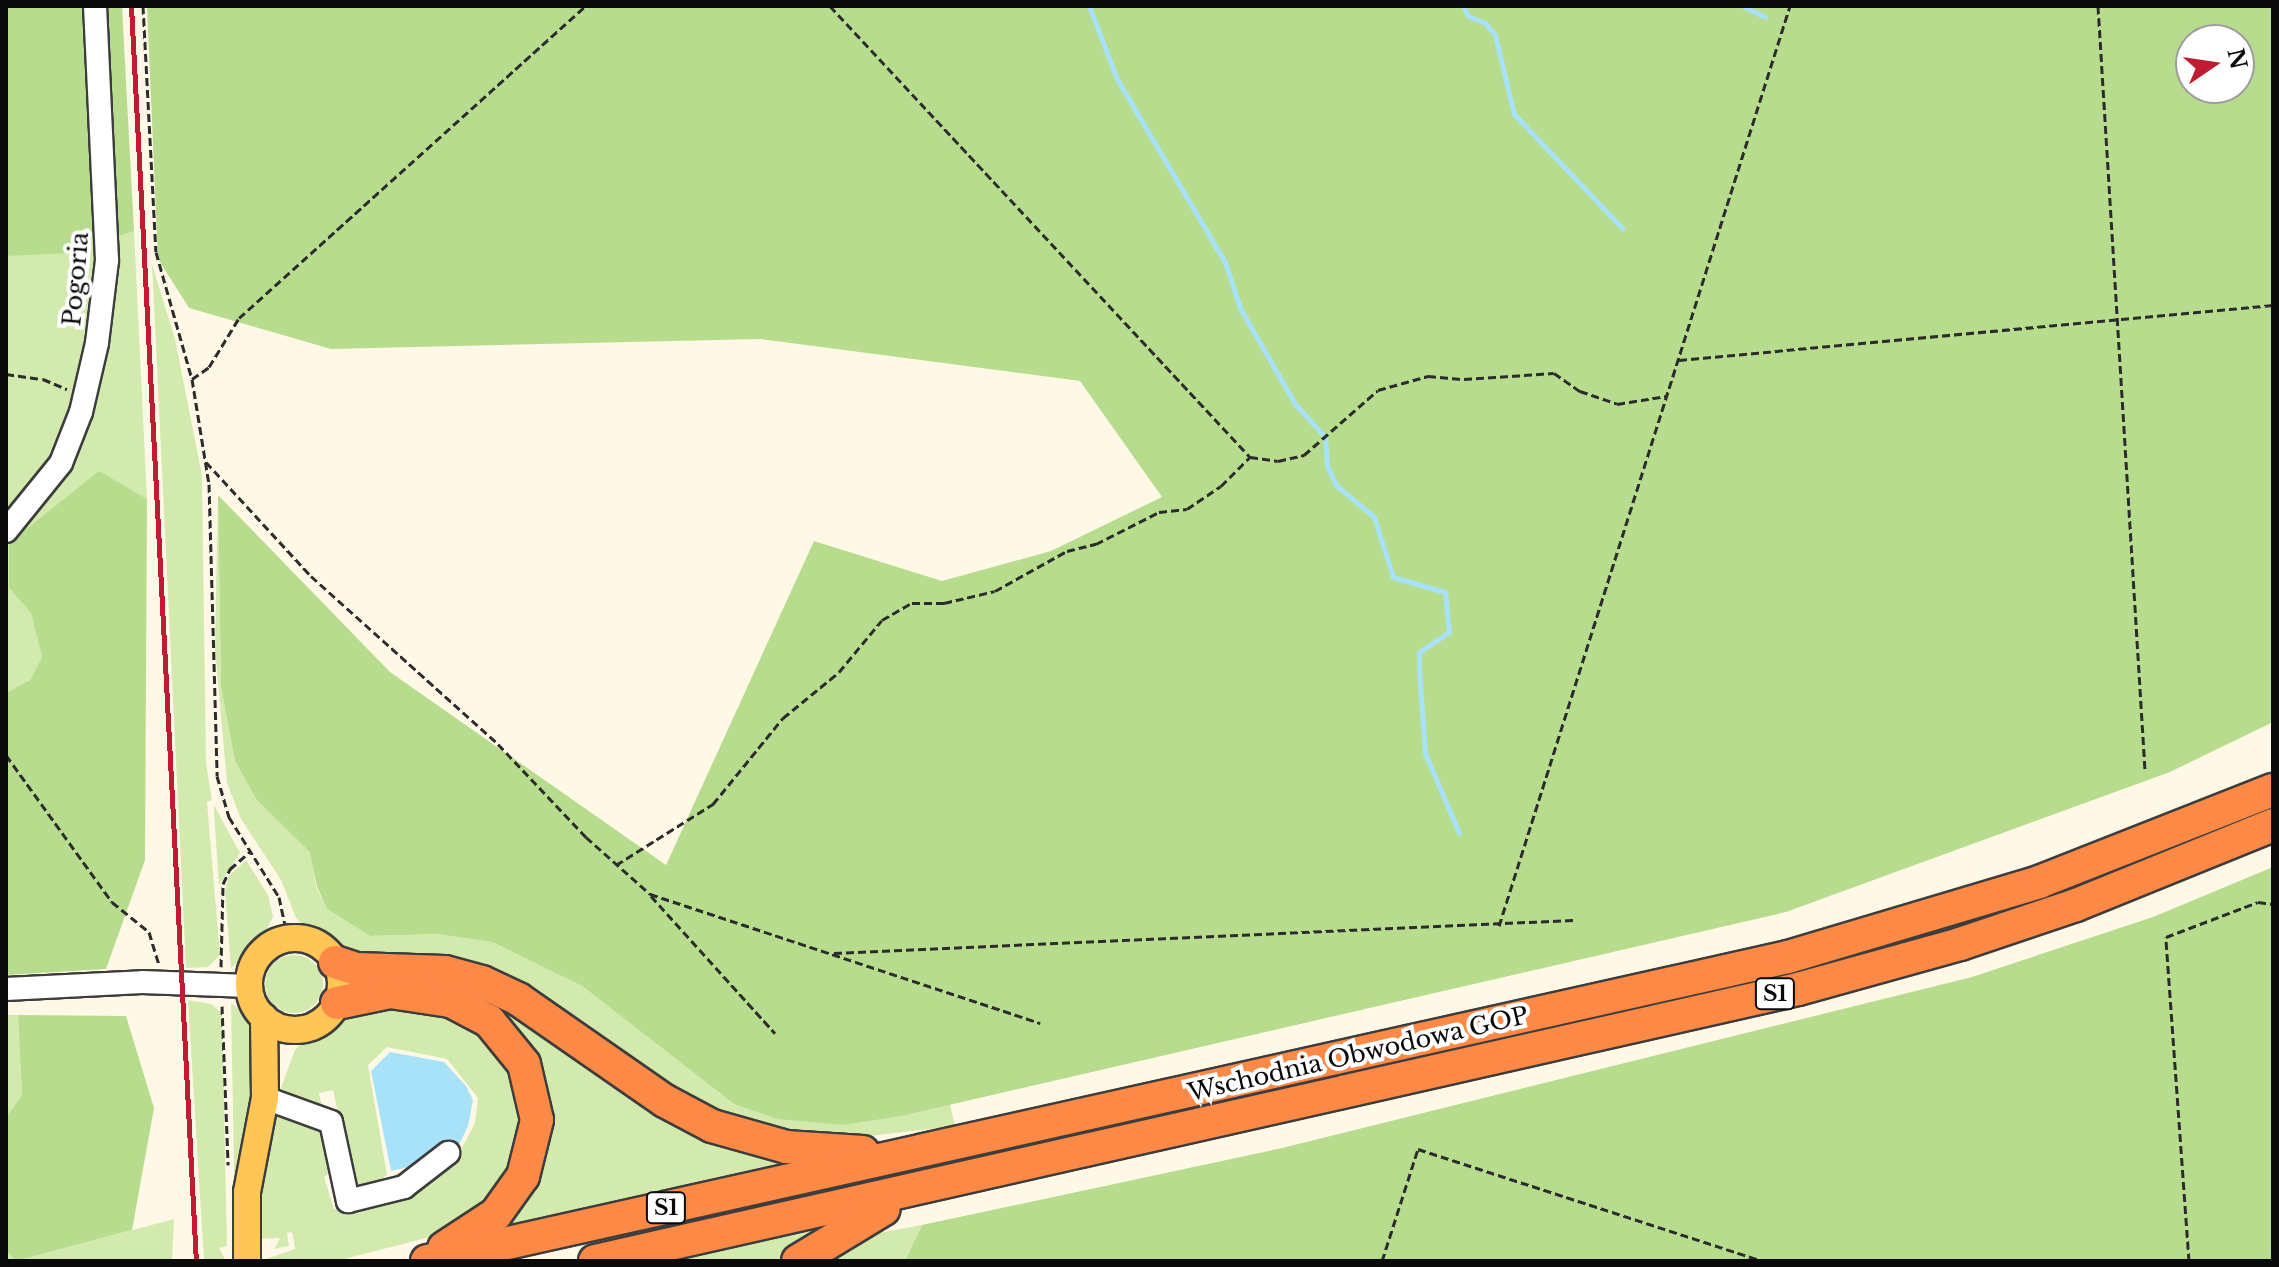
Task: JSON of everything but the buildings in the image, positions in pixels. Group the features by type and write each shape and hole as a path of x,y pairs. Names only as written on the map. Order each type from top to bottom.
{"highway":[{"name":"Wschodnia Obwodowa GOP","path":"427,1261 1666,986 1911,924 2095,863 2273,790"},
{"name":"Wschodnia Obwodowa GOP","path":"595,1261 1811,985 1960,944 2076,905 2273,825"},
{"path":"335,962 357,969 445,972 494,987 679,1110 730,1134 786,1147 906,1155"},
{"path":"337,1003 390,992 451,1001 500,1031 529,1077 536,1133 518,1185 473,1233 419,1261"},
{"path":"798,1261 921,1189"}],"main road":[{"path":"247,1251 249,1175 265,1098 264,1017 249,986 257,957 288,939 317,944 335,962 341,980 337,1003 322,1021 306,1028 288,1029 264,1017"},
{"path":"265,1098 293,1042 306,1028"}],"street":[{"name":"Pogoria","path":"6,531 50,480 81,412 107,260 95,6"},
{"path":"6,989 142,982 249,986"},
{"path":"265,1098 331,1122 348,1201 404,1187 448,1153"}],"path":[{"path":"143,6 156,252 192,379 206,462 213,543 216,768 225,808 279,897 288,939"},
{"path":"192,379 209,367 224,336 248,309 585,6"},
{"path":"830,6 1250,457 1278,461 1304,455 1360,401 1398,381 1428,376 1464,379 1554,373 1580,391 1617,404 1666,396"},
{"path":"1499,926 1790,6"},
{"path":"2098,6 2145,769"},
{"path":"1678,360 2273,305"},
{"path":"6,374 43,379 70,390 81,412"},
{"path":"616,865 713,804 783,718 839,672 882,620 912,603 944,603 995,591 1067,551 1096,544 1159,512 1187,509 1221,486 1250,457"},
{"path":"206,462 311,576 498,744 616,865 650,894 775,1033"},
{"path":"6,755 112,902 149,932 161,972"},
{"path":"220,971 225,954 220,897 228,872 251,851"},
{"path":"650,894 1040,1023"},
{"path":"2189,1261 2166,937 2258,902 2273,904"},
{"path":"829,954 1499,926 1573,920"},
{"path":"221,1001 226,1013 229,1174"},
{"path":"1382,1261 1418,1149 1763,1261"}],"green space":[{"path":"6,6 33,6 71,253 134,231 147,499 99,472 9,588 31,613 42,657 30,680 6,693"},
{"path":"6,6 122,6 134,231 71,253 6,256"},
{"path":"147,6 2273,6 2273,722 2170,772 1786,912 901,1116 843,1125 778,1119 734,1104 582,986 492,942 437,934 370,936 327,909 317,887 310,852 256,799 235,761 221,687 218,495 390,672 666,865 814,541 942,581 1051,551 1162,497 1080,381 760,339 331,349 189,308 158,259"},
{"path":"152,264 175,339 202,475 206,762 212,800 207,802 220,955 208,967 186,968"},
{"path":"99,471 147,499 145,860 106,969 6,975 6,693 30,680 42,657 31,613 9,588 9,543"},
{"path":"218,495 221,687 235,761 256,799 311,852 316,887 327,909 370,936 437,934 492,942 582,986 734,1104 843,1125 950,1104 955,1126 826,1141 718,1119 553,1013 340,953 309,931 296,918 281,880 241,819 227,783 215,648"},
{"path":"214,805 240,853 219,885 214,812"},
{"path":"246,860 268,895 273,916 263,939 231,968 225,891 229,876"},
{"path":"2273,867 2273,1261 905,1261 922,1225 1282,1148 1972,977 2153,917"},
{"path":"294,955 305,957 314,964 321,973 321,995 314,1004 305,1011 294,1013 283,1011 274,1004 267,995 265,984 267,973 274,964 283,957"},
{"path":"458,985 805,1162 495,1230 546,1121"},
{"path":"188,1000 211,1004 222,1013 227,1246 219,1248 226,1261 204,1261"},
{"path":"395,1002 471,1022 509,1059 525,1135 500,1193 434,1236 336,1261 260,1261 295,1249 292,1232 287,1233 289,1246 274,1249 280,1238 256,1239 257,1196 274,1108 323,1131 331,1172 324,1177 334,1209 405,1198 454,1163 475,1123 478,1098 447,1059 387,1047 368,1065 387,1175 356,1195 333,1090 319,1093 323,1112 279,1093 295,1050 307,1037 343,1011"},
{"path":"231,1003 253,1020 257,1064 235,1222"},
{"path":"6,1015 18,1015 22,1095 6,1117"},
{"path":"18,1015 126,1016 154,1108 132,1230 16,1261 6,1251 6,1117 22,1095"},
{"path":"174,1219 172,1261 16,1261"},
{"path":"836,1222 784,1261 658,1261"},
{"path":"922,1225 905,1261 813,1261 873,1234"},
{"path":"6,1251 16,1261 6,1261"}],"water":[{"path":"390,1052 444,1062 466,1086 473,1100 468,1126 453,1157 391,1171 371,1071"}],"waterway":[{"path":"1089,6 1117,79 1225,262 1240,308 1295,404 1325,437 1327,466 1336,485 1374,517 1393,577 1445,592 1449,632 1419,652 1419,670 1425,753 1459,833"},
{"path":"1463,6 1468,16 1485,23 1495,35 1514,114 1623,229"},
{"path":"1743,6 1765,17"}],"railway":[{"path":"131,6 196,1261"}]}
